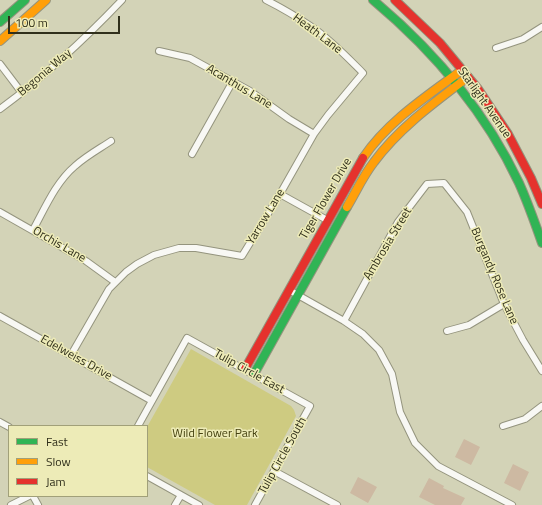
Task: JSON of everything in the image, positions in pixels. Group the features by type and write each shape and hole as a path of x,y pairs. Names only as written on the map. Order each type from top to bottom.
{"street":[{"path":"0,22 25,0"},
{"path":"0,41 46,0"},
{"name":"Begonia Way","path":"0,109 22,93 70,52 122,0"},
{"name":"Heath Lane","path":"266,0 313,28 344,54 363,73"},
{"name":"Starlight Avenue","path":"373,0 392,14 431,52 468,97 496,141 519,184 542,242"},
{"name":"Starlight Avenue","path":"395,0 440,43 478,89 508,134 531,178 542,204"},
{"path":"496,48 523,39 542,27"},
{"name":"Acanthus Lane","path":"159,51 190,58 250,91 289,119 314,134"},
{"path":"0,64 22,93"},
{"name":"Tiger Flower Drive","path":"245,369 327,220 368,151 386,130 407,111 462,70"},
{"name":"Yarrow Lane","path":"71,355 104,296 115,282 137,264 154,255 179,248 196,248 242,256 280,194 314,134 328,114 363,73"},
{"name":"Tiger Flower Drive","path":"254,374 368,171 378,156 411,122 468,77"},
{"path":"192,154 233,82"},
{"path":"33,230 53,193 74,166 111,142"},
{"name":"Burgandy Rose Lane","path":"444,183 467,212 504,304 523,340 542,371"},
{"name":"Ambrosia Street","path":"344,321 398,222 427,184 444,183"},
{"path":"280,194 327,220"},
{"name":"Orchis Lane","path":"0,212 86,261 115,282"},
{"path":"289,290 344,321 362,334 379,350 392,374 400,412 415,443 438,466 512,505"},
{"path":"447,331 469,325 504,304"},
{"name":"Edelweiss Drive","path":"0,316 152,401"},
{"name":"Tulip Circle East","path":"152,401 187,338 310,406"},
{"path":"139,425 152,401"},
{"name":"Tulip Circle South","path":"255,505 310,406"},
{"path":"503,426 525,419 542,406"},
{"path":"274,471 337,505"},
{"path":"148,477 199,505"},
{"path":"175,505 181,495"},
{"path":"11,505 27,497"}],"green space":[{"name":"Wild Flower Park","path":"191,349 291,406 296,416 247,505 215,505 148,468 148,425"}],"building":[{"path":"464,439 480,447 471,465 455,457"},
{"path":"513,464 529,472 520,491 504,483"},
{"path":"358,477 377,487 368,503 350,493"},
{"path":"429,478 444,486 443,488 465,498 461,505 435,505 419,497"}],"traffic: fast":[{"path":"0,22 25,0"},
{"path":"373,0 417,40 437,61 474,107 490,131 519,183 542,243"},
{"path":"254,374 347,207"}],"traffic: slow":[{"path":"0,41 46,0"},
{"path":"363,158 384,132 396,121 462,70"},
{"path":"347,207 370,167 395,138 418,116 468,77"}],"traffic: jam":[{"path":"395,0 440,43 478,89 508,134 531,178 542,204"},
{"path":"245,369 363,158"}]}
